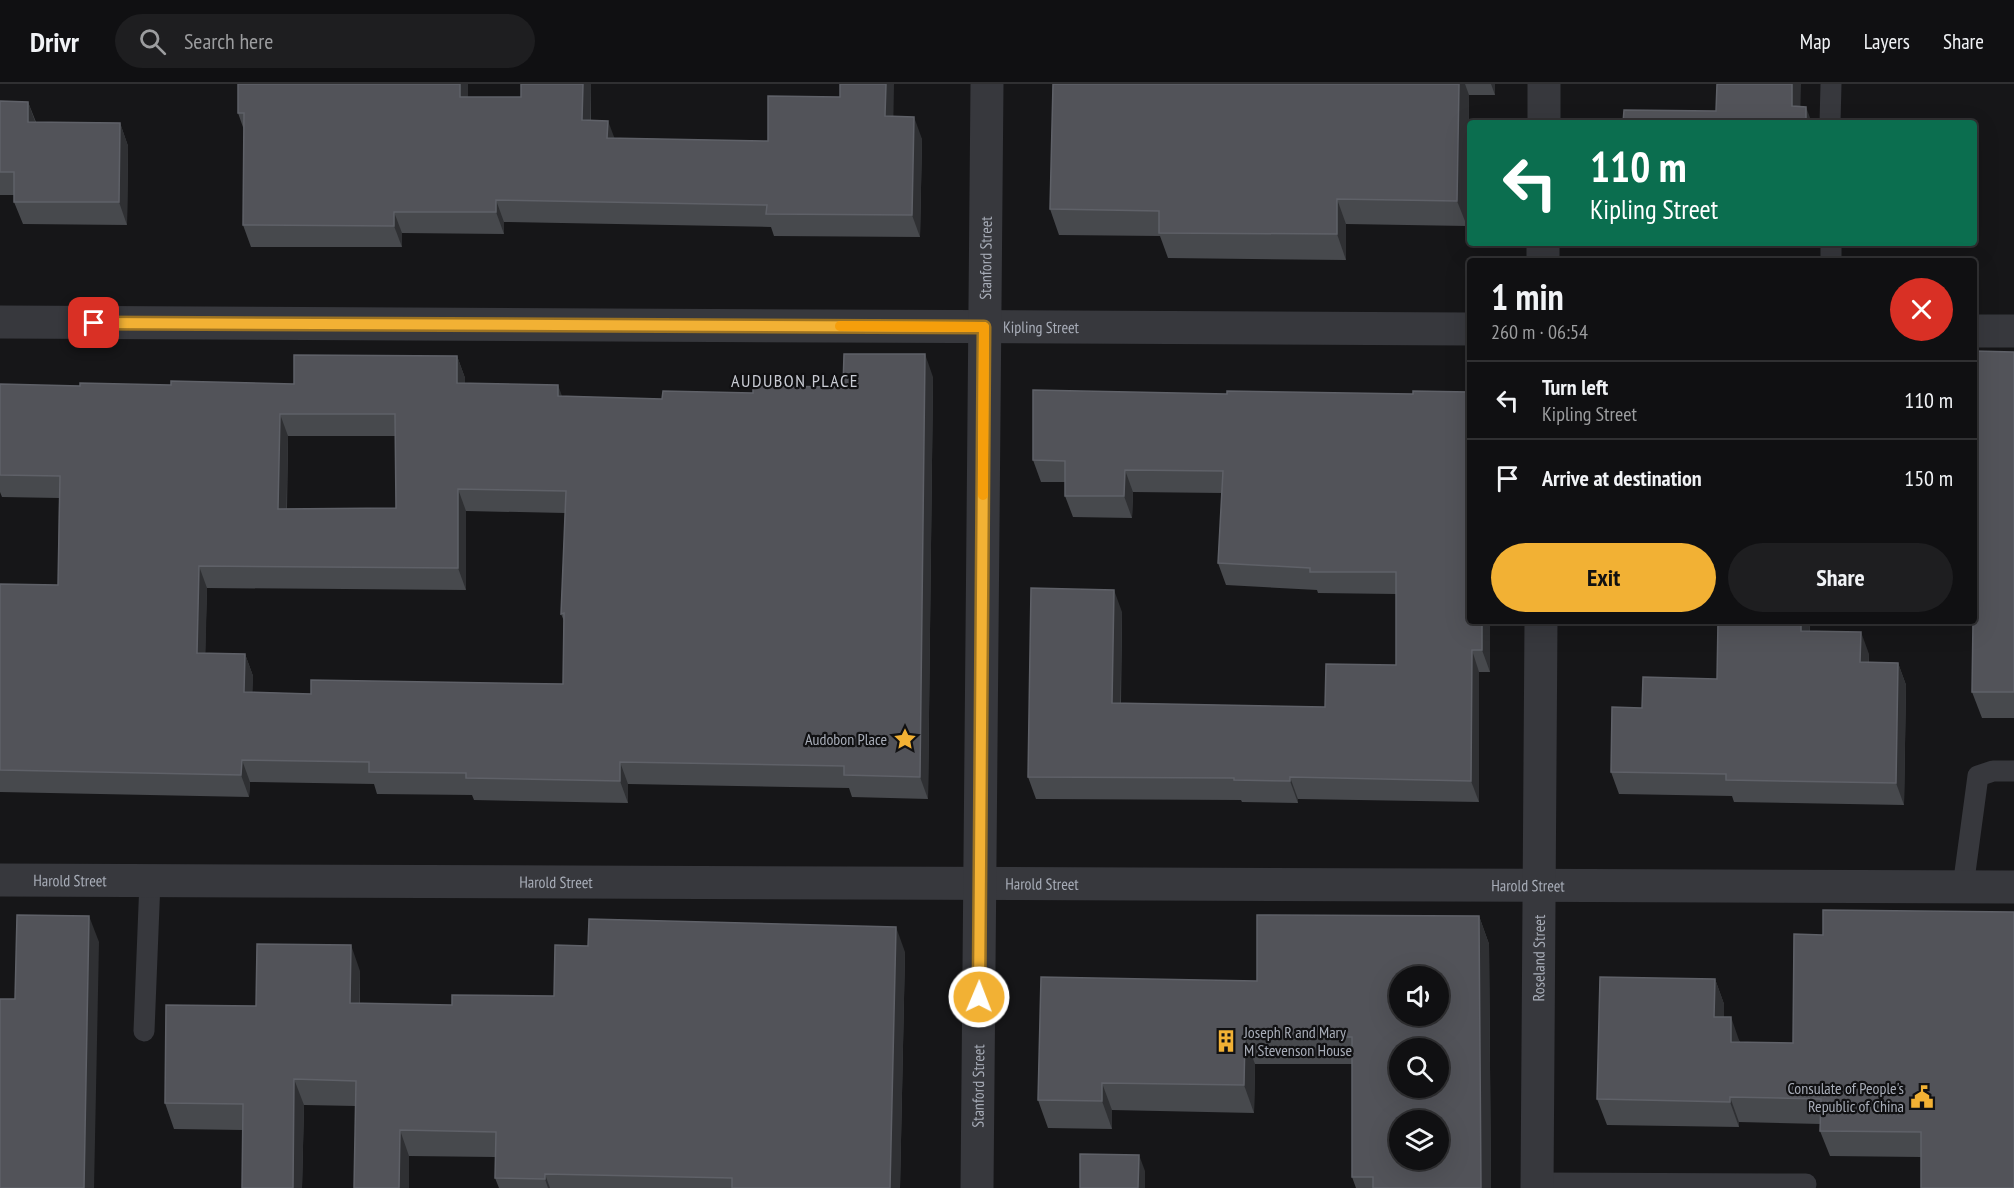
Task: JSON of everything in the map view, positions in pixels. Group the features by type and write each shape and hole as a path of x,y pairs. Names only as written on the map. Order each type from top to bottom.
{"street":[{"name":"Stanford Street","path":"977,1188 987,84"},
{"path":"1544,84 1544,120"},
{"name":"Kipling Street","path":"0,322 1467,329"},
{"path":"1977,331 2014,331"},
{"name":"Roseland Street","path":"1537,1185 1541,624"},
{"name":"Harold Street","path":"0,880 2014,888"}],"lane":[{"path":"1830,120 1832,84"},
{"path":"1963,887 1978,776 1993,771 2014,771"},
{"path":"144,1031 150,881"},
{"path":"1537,1185 1806,1184"}],"building":[{"path":"238,84 460,84 460,97 521,97 521,84 583,84 582,120 608,121 607,138 768,141 768,96 840,97 840,84 886,84 885,116 914,117 912,215 766,214 767,205 496,200 496,212 394,212 394,226 243,225 244,113 238,113"},
{"path":"1053,84 1459,84 1457,201 1337,199 1337,234 1159,233 1159,211 1050,209"},
{"path":"1717,84 1792,84 1792,106 1806,107 1806,120 1623,120 1624,110 1716,111"},
{"path":"0,101 28,102 28,122 120,123 119,202 14,202 14,172 0,172"},
{"path":"1977,351 2014,352 2014,692 1972,692 1973,624 1977,624"},
{"path":"844,354 925,354 920,777 844,775 844,766 620,762 620,781 466,778 466,773 369,772 369,762 242,760 241,775 0,770 0,584 58,585 60,476 0,475 0,384 171,385 171,381 294,384 294,355 457,356 457,383 558,385 558,396 662,399 663,391 753,393 753,386 843,387","holes":["280,414 395,414 396,508 278,509","458,489 566,491 561,614 564,613 563,684 311,680 311,694 244,692 245,654 197,653 199,566 458,568"]},
{"path":"1033,390 1227,394 1227,391 1413,394 1413,391 1467,392 1467,624 1482,624 1482,650 1472,650 1471,781 1290,777 1290,781 1234,780 1234,778 1028,777 1031,588 1114,590 1112,703 1325,707 1326,664 1396,665 1396,572 1310,572 1310,568 1218,563 1223,471 1125,470 1124,496 1065,496 1065,461 1033,460"},
{"path":"1718,624 1801,624 1801,631 1861,632 1860,662 1898,663 1896,783 1726,780 1726,774 1611,772 1612,707 1642,708 1643,677 1717,679"},
{"path":"1823,910 2014,912 2014,1188 1921,1188 1921,1132 1820,1131 1821,1099 1730,1097 1730,1102 1597,1099 1600,977 1715,979 1714,1017 1731,1017 1731,1042 1793,1043 1794,934 1823,935"},
{"path":"17,915 89,916 84,1188 0,1188 0,999 15,999"},
{"path":"1257,915 1479,916 1481,1188 1373,1188 1373,1177 1352,1177 1352,1037 1245,1037 1244,1085 1102,1083 1102,1101 1038,1100 1041,977 1257,981"},
{"path":"589,919 896,927 890,1188 732,1188 732,1178 545,1174 545,1179 495,1178 496,1132 400,1130 399,1188 354,1188 356,1081 294,1079 293,1188 242,1188 243,1104 165,1103 166,1005 256,1006 257,944 351,945 350,1003 452,1005 452,995 554,996 555,945 588,946"},
{"path":"1080,1154 1139,1155 1138,1188 1080,1188"}],"slow traffic":[{"path":"840,326 984,327 983,495"}],"place":[{"name":"Audobon Place","path":"905,739"},
{"name":"Joseph R and Mary M Stevenson House","path":"1226,1041"},
{"name":"Consulate of People's Republic of China","path":"1922,1097"}],"district":[{"name":"AUDUBON PLACE","path":"795,381"}],"route":[{"path":"94,323 984,327 979,997"}]}
